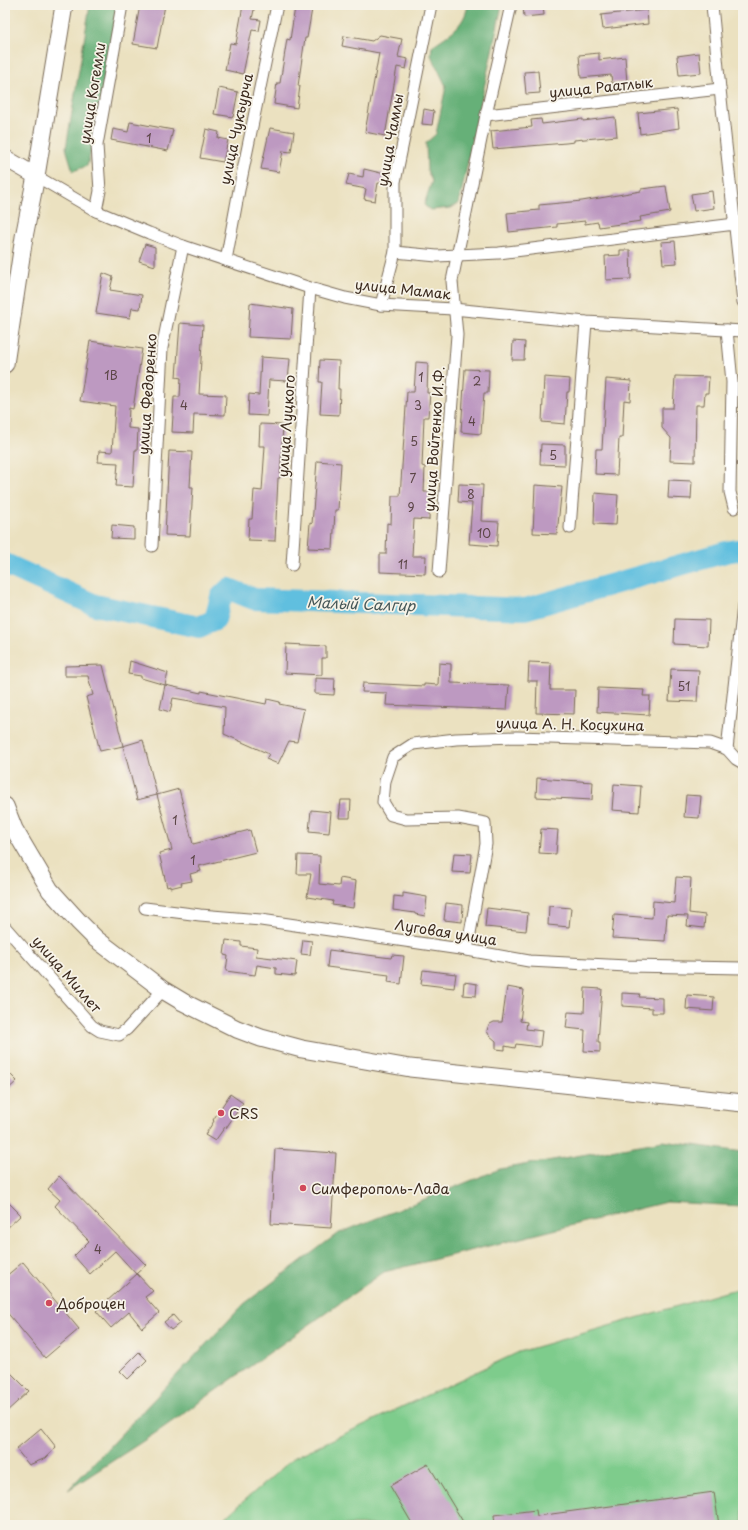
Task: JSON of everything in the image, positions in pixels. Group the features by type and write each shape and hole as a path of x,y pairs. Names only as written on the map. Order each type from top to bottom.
{"main road":[{"path":"5,364 25,232 36,176 64,5"},
{"path":"5,158 36,176"},
{"path":"5,806 14,829 50,890 79,922 96,938 163,990 237,1030 302,1049 410,1068 743,1103"}],"street":[{"name":"улица Когемли","path":"96,211 100,191 97,145 122,5"},
{"name":"улица Чукъурча","path":"226,260 277,5"},
{"name":"улица Чамлы","path":"381,305 395,252 395,182 432,5"},
{"name":"улица Войтенко И.Ф.","path":"439,572 457,335 453,309 452,281 486,115 511,5"},
{"path":"712,5 720,89 739,223 743,302"},
{"name":"улица Раатлык","path":"486,115 720,89"},
{"name":"улица Мамак","path":"36,176 96,211 183,246 345,298 381,305 453,309 586,322 743,331"},
{"path":"395,252 437,256 499,253 739,223"},
{"name":"улица Федоренко","path":"152,546 162,348 183,246"},
{"name":"улица Луцкого","path":"292,565 310,288"},
{"path":"570,528 586,322"},
{"path":"726,330 732,382 730,492 734,508"},
{"path":"728,749 743,606"},
{"name":"улица А. Н. Косухина","path":"467,950 486,844 485,823 458,818 406,819 391,815 383,802 385,781 393,757 413,744 456,739 517,736 710,743 728,749 736,759 743,764"},
{"name":"Луговая улица","path":"145,908 200,915 261,920 467,950 529,961 627,966 743,968"},
{"name":"улица Миллет","path":"5,927 92,1026 100,1031 119,1035 127,1029 163,990"}],"green space":[{"path":"90,5 118,5 93,144 87,166 73,171 66,148"},
{"path":"468,5 502,5 459,203 451,208 430,210 424,205 432,181 427,170 426,143 436,134 446,86 431,55 432,46 455,29 463,19"},
{"path":"663,1141 743,1152 743,1206 666,1202 384,1272 157,1432 68,1490 244,1304 337,1234 500,1169"},
{"path":"743,1287 743,1525 216,1525 295,1457 519,1352"}],"building":[{"path":"140,5 165,5 157,48 133,44"},
{"path":"243,5 255,5 252,19 261,20 259,31 252,30 243,74 225,70 230,43 236,44"},
{"path":"523,5 543,5 544,15 524,17"},
{"path":"295,7 312,9 307,38 305,38 298,86 300,86 297,108 274,104 277,83 280,83 287,39 290,40"},
{"path":"647,10 648,24 603,29 601,15"},
{"path":"380,35 402,39 398,57 408,59 406,69 397,67 385,136 365,132 379,53 342,46 344,36 372,41"},
{"path":"599,53 599,60 625,57 627,82 612,83 611,75 581,78 579,55"},
{"path":"699,53 701,73 679,75 677,56"},
{"path":"538,71 540,93 526,94 524,72"},
{"path":"219,88 238,92 233,117 214,114"},
{"path":"424,109 434,111 432,125 422,124"},
{"path":"677,109 679,128 640,134 638,113"},
{"path":"615,117 617,136 574,140 574,142 566,143 493,149 491,131 532,127 531,120 541,119 542,124"},
{"path":"130,122 173,130 168,151 111,140 113,129 128,132"},
{"path":"270,128 294,132 291,152 283,151 279,172 261,169"},
{"path":"206,129 219,132 218,138 228,140 223,162 200,158"},
{"path":"364,169 385,174 383,184 378,183 375,201 364,199 366,189 346,185 349,174 363,177"},
{"path":"666,186 670,212 640,217 641,221 599,227 598,222 585,224 585,221 557,224 557,227 509,232 507,213 539,210 539,205 582,201 641,191 641,189"},
{"path":"712,191 714,208 694,211 691,194"},
{"path":"675,241 677,263 663,264 661,242"},
{"path":"145,244 155,247 155,266 139,261"},
{"path":"620,250 630,250 631,279 606,280 605,256 620,255"},
{"path":"103,273 113,277 110,290 142,295 140,309 132,308 130,318 96,313"},
{"path":"250,303 293,309 291,339 248,337"},
{"path":"180,323 203,325 199,394 226,395 225,415 194,414 193,433 172,432 174,397 180,397 181,378 176,377"},
{"path":"90,341 142,349 133,409 129,408 128,428 138,429 133,487 116,486 118,463 98,462 99,451 112,452 115,406 80,401"},
{"path":"513,341 525,342 524,360 512,360"},
{"path":"261,357 290,359 288,381 269,380 267,416 248,415 249,394 259,395"},
{"path":"320,360 339,361 339,415 320,414 322,382 319,382"},
{"path":"416,362 428,363 427,393 430,393 428,417 424,417 422,466 425,467 424,492 430,492 429,520 414,519 412,556 426,556 425,574 380,572 380,554 386,554 387,523 391,524 392,496 400,496 407,392 414,392"},
{"path":"465,369 489,370 488,393 484,393 481,434 461,432"},
{"path":"675,376 709,377 708,393 705,393 704,405 696,405 695,462 670,461 671,438 662,428 662,408 673,408"},
{"path":"544,377 570,379 569,392 567,392 565,424 542,422"},
{"path":"606,379 631,381 630,401 624,400 622,438 619,438 617,475 595,474 596,449 602,449"},
{"path":"260,424 283,425 280,478 278,478 275,541 248,540 249,519 252,519 254,490 262,491 265,446 259,446"},
{"path":"541,444 565,445 565,465 540,464"},
{"path":"169,451 192,452 190,487 193,487 190,536 165,535"},
{"path":"317,461 341,463 338,510 335,510 333,549 308,548 310,523 312,524"},
{"path":"669,480 692,481 691,499 668,498"},
{"path":"459,484 483,485 481,521 499,522 497,546 469,544 472,503 458,502"},
{"path":"535,485 562,487 557,534 533,533"},
{"path":"595,493 618,495 616,525 594,524"},
{"path":"112,525 134,527 134,539 111,538"},
{"path":"675,619 709,620 708,646 674,644"},
{"path":"286,644 326,646 326,658 322,658 322,675 285,673"},
{"path":"130,661 168,673 165,685 141,678 141,676 128,674"},
{"path":"529,662 551,663 550,690 575,690 574,714 536,713 537,681 528,681"},
{"path":"439,663 451,664 451,683 509,685 507,710 386,705 387,693 362,692 363,683 424,686 424,684 438,685"},
{"path":"103,665 123,746 100,751 86,697 93,695 88,676 65,676 65,666"},
{"path":"671,669 699,670 697,702 669,701"},
{"path":"315,678 335,679 334,695 315,694"},
{"path":"165,685 201,693 201,691 266,704 267,699 280,702 279,704 304,709 297,742 289,741 278,764 266,759 269,754 224,734 225,707 173,698 170,712 160,709"},
{"path":"598,688 644,690 643,696 650,696 649,715 597,712"},
{"path":"143,740 157,795 137,800 123,746"},
{"path":"537,778 593,782 592,800 536,797"},
{"path":"614,784 641,786 639,812 612,810"},
{"path":"179,789 193,844 250,830 256,852 199,866 201,871 190,874 192,881 181,883 182,885 170,888 170,886 167,887 159,853 172,850 157,795"},
{"path":"686,795 701,796 699,818 684,817"},
{"path":"341,800 351,800 350,818 339,818"},
{"path":"311,810 331,812 329,833 309,831"},
{"path":"541,829 558,830 556,854 539,853"},
{"path":"454,853 472,854 470,873 452,872"},
{"path":"298,855 320,856 319,884 339,886 340,878 356,881 353,908 332,905 333,901 307,897 311,874 297,874"},
{"path":"676,877 691,878 689,913 705,915 704,928 687,926 688,916 667,915 665,941 612,938 614,915 652,918 653,901 674,903"},
{"path":"403,893 427,897 425,916 393,910 394,896 403,897"},
{"path":"446,903 463,905 462,922 444,920"},
{"path":"549,906 571,908 569,927 548,925"},
{"path":"487,908 528,913 526,931 485,927"},
{"path":"226,940 241,942 241,946 257,948 256,956 297,961 295,976 276,974 276,968 257,965 255,975 226,971 228,956 224,955"},
{"path":"303,940 312,941 310,955 301,954"},
{"path":"329,950 391,958 392,955 404,956 401,984 388,982 389,975 327,967"},
{"path":"423,970 456,974 454,988 421,984"},
{"path":"464,982 477,984 476,996 463,995"},
{"path":"507,987 524,990 520,1021 527,1022 526,1029 542,1031 540,1047 516,1044 515,1048 505,1046 505,1050 496,1049 496,1041 487,1031 490,1024 494,1022 502,1022"},
{"path":"585,988 602,989 598,1042 600,1042 600,1052 584,1051 585,1030 566,1028 568,1012 584,1013"},
{"path":"622,993 640,994 639,997 663,998 663,1013 652,1013 652,1008 622,1006"},
{"path":"687,995 714,997 713,1011 686,1009"},
{"path":"5,1069 17,1081 5,1092"},
{"path":"230,1094 243,1103 215,1141 205,1135"},
{"name":"Симферополь-Лада","path":"275,1149 336,1153 331,1228 271,1224"},
{"path":"59,1176 146,1265 136,1274 115,1251 90,1274 74,1256 89,1241 55,1206 60,1200 48,1189"},
{"path":"5,1199 21,1215 5,1230"},
{"path":"23,1262 79,1329 45,1358 5,1310 5,1277"},
{"path":"137,1274 153,1291 145,1297 159,1313 142,1328 129,1312 111,1328 96,1311"},
{"path":"173,1315 180,1323 171,1330 164,1322"},
{"path":"139,1352 147,1360 128,1379 120,1371"},
{"path":"5,1367 29,1391 5,1413"},
{"path":"41,1428 56,1447 46,1458 29,1465 16,1449"},
{"path":"428,1464 465,1525 413,1525 390,1486"},
{"path":"714,1492 719,1525 495,1525 494,1515 536,1510 537,1516"}],"waterway":[{"name":"Малый Салгир","path":"5,564 95,605 199,627 215,620 221,597 229,589 254,599 525,609 726,552 743,549"}],"place":[{"name":"CRS","path":"221,1113"},
{"name":"Симферополь-Лада","path":"303,1188"},
{"name":"Доброцен","path":"49,1303"}]}
